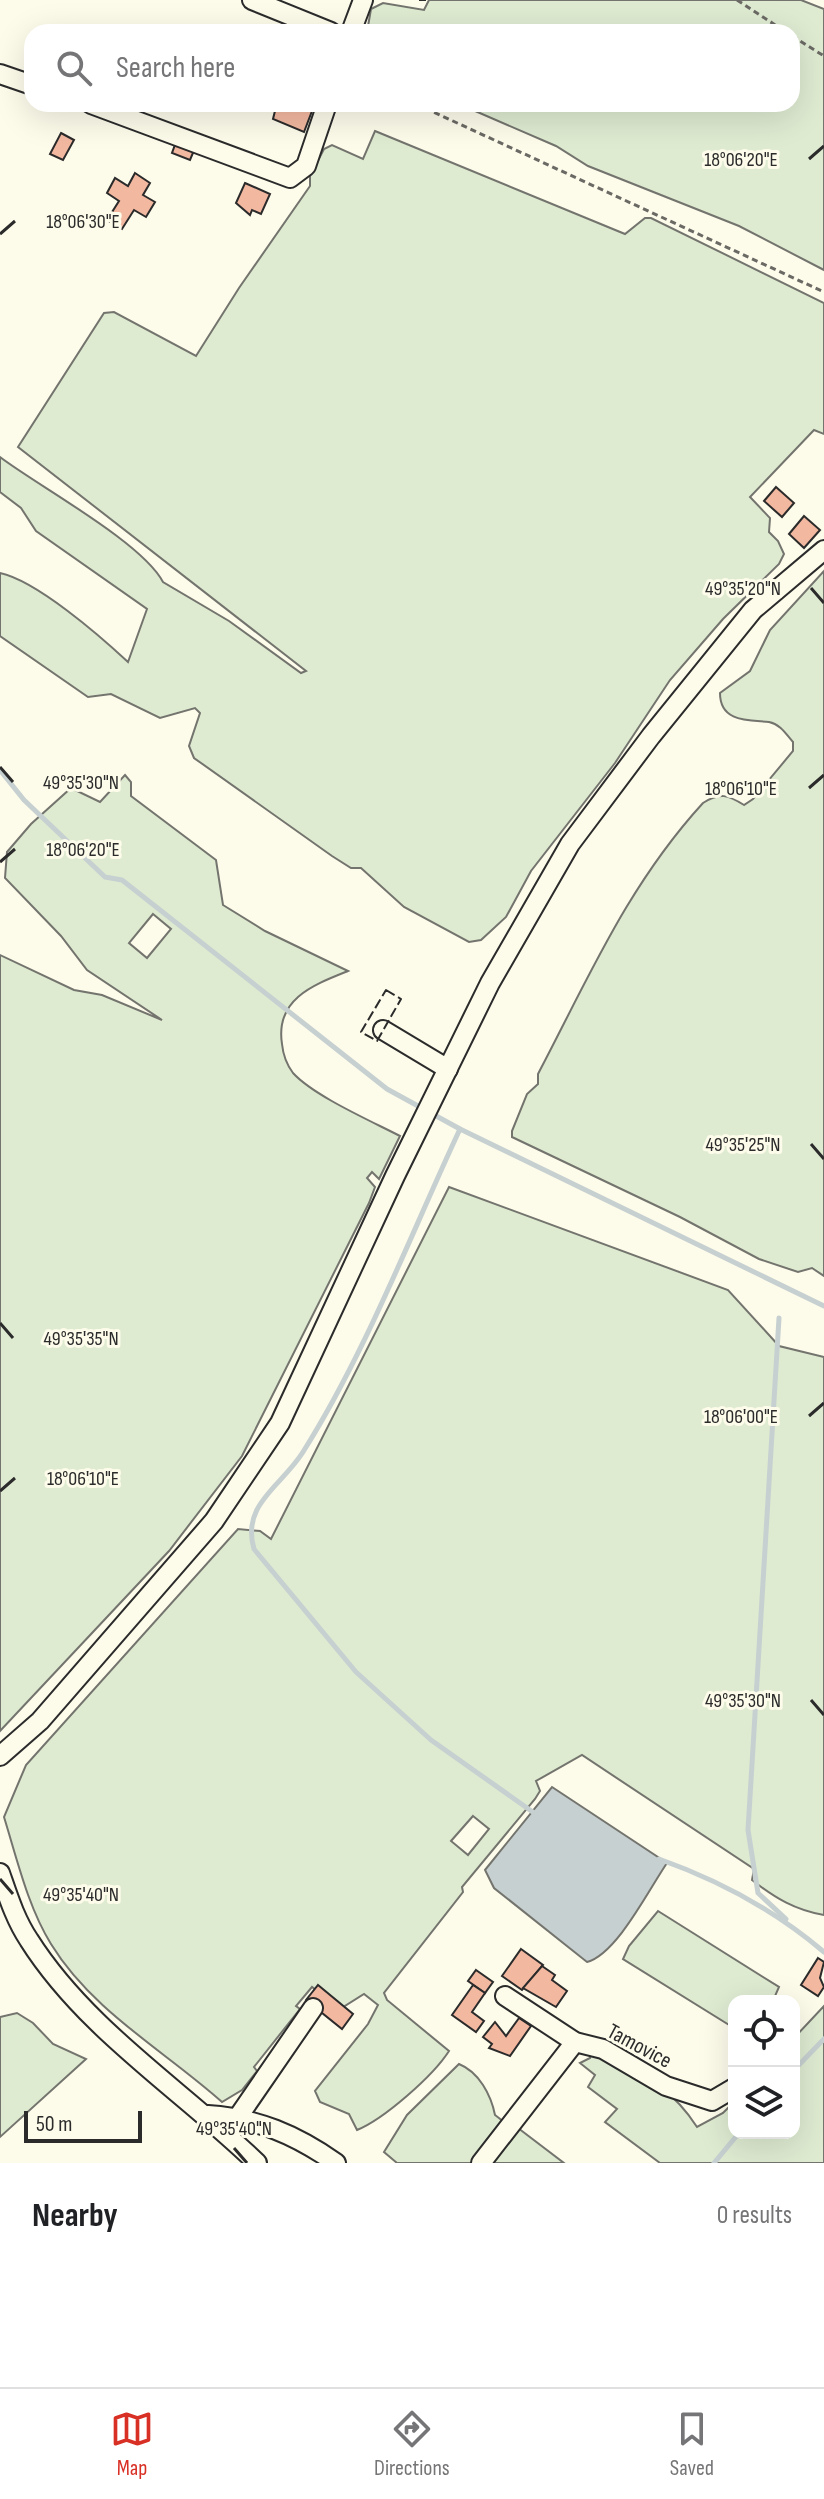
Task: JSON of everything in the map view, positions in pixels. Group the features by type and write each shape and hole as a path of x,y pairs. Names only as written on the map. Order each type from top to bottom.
{"street":[{"path":"252,0 311,24"},
{"path":"354,24 363,0"},
{"path":"0,74 24,82"},
{"path":"113,112 290,178 306,166 324,112"},
{"path":"0,1756 40,1721 214,1521 280,1423 490,983 570,844 753,610 824,550"},
{"path":"383,1030 448,1069"},
{"path":"0,1873 27,1938 57,1979 127,2048 208,2115 257,2163"},
{"path":"505,1996 575,2042"},
{"path":"238,2117 313,2008"},
{"name":"Tamovice","path":"481,2163 575,2042 603,2049 666,2086 700,2100 712,2101 728,2092"},
{"path":"208,2115 238,2117 300,2141 336,2163"}],"path":[{"path":"737,0 774,24"},
{"path":"800,41 824,56"},
{"path":"433,112 824,292"}],"green space":[{"path":"429,0 801,0 824,9 824,270 739,226 588,166 556,146 477,112 800,112 800,24 368,24 371,9 383,3 424,10"},
{"path":"375,131 625,234 645,218 651,218 824,303 824,434 814,430 750,497 770,518 769,532 784,554 779,564 723,619 670,680 615,763 531,871 506,917 481,940 469,942 404,907 361,868 351,868 332,856 194,758 189,746 200,713 195,708 160,718 111,694 88,697 0,636 0,573 49,598 128,662 147,609 36,531 21,508 0,492 0,457 112,533 152,566 163,582 229,621 301,673 306,671 18,447 104,313 114,312 196,356 310,186 310,176 324,149 332,145 363,159"},
{"path":"824,571 824,1276 812,1268 798,1272 759,1259 680,1217 512,1137 512,1131 527,1094 538,1084 538,1074 593,967 631,899 676,834 703,803 714,797 724,796 744,805 753,799 793,751 793,742 776,725 730,715 721,703 720,693 750,671 770,630"},
{"path":"125,775 131,782 131,796 216,860 223,905 265,931 348,971 310,988 291,1005 281,1029 284,1055 293,1073 302,1082 344,1108 400,1136 379,1179 372,1172 367,1178 375,1187 369,1203 242,1456 169,1551 0,1731 0,955 74,990 102,995 162,1020 87,970 61,936 5,878 7,852 31,824 71,788 100,802","holes":["153,914 171,929 147,958 129,943"]},
{"path":"449,1187 728,1290 779,1346 824,1357 824,1915 795,1906 769,1892 752,1880 754,1869 582,1755 536,1781 540,1791 535,1799 462,1887 463,1892 384,1993 387,2000 449,2051 420,2084 381,2117 357,2130 349,2114 320,2102 315,2091 368,2024 378,2005 364,1994 340,2009 312,1987 296,2006 300,2009 254,2067 257,2071 242,2090 222,2102 108,2010 68,1968 36,1914 4,1817 26,1765 238,1529 260,1531 271,1539","holes":["473,1816 489,1829 468,1855 451,1841"]},
{"path":"658,1911 779,1987 775,1995 728,1995 728,2024 623,1959 629,1946"},
{"path":"824,2006 824,2163 660,2163 605,2122 617,2109 588,2087 595,2075 580,2063 590,2058 592,2050 638,2073 675,2099 697,2127 728,2108 728,2139 800,2139 800,2032"},
{"path":"17,2013 33,2023 53,2044 86,2059 0,2137 0,2017"},
{"path":"459,2064 478,2078 495,2115 504,2122 473,2163 397,2163 384,2152 407,2115"},
{"path":"518,2128 564,2163 491,2163"}],"shaded area":[{"path":"552,1787 667,1863 621,1934 598,1957 587,1962 494,1888 485,1870"}],"building":[{"path":"275,112 312,112 304,132 273,119"},
{"path":"61,133 74,140 63,160 50,154"},
{"path":"176,142 195,148 190,160 172,153"},
{"path":"135,173 150,183 143,195 155,202 146,217 134,210 122,229 107,220 119,201 107,193 115,178 128,186"},
{"path":"245,183 270,194 261,214 252,210 250,215 236,203"},
{"path":"776,487 794,503 782,517 764,501"},
{"path":"804,516 820,530 804,548 789,534"},
{"path":"521,1949 543,1965 522,1990 502,1976"},
{"path":"818,1958 824,1962 820,1978 824,1987 818,1996 801,1985"},
{"path":"542,1966 555,1975 552,1980 567,1991 556,2007 523,1988"},
{"path":"476,1970 493,1982 485,1993 468,1981"},
{"path":"318,1985 353,2014 342,2029 306,2000"},
{"path":"473,1985 485,1993 472,2012 484,2021 476,2032 452,2015"},
{"path":"519,2018 531,2026 510,2056 489,2048 492,2044 483,2037 495,2022 506,2036"}],"waterway":[{"path":"0,770 24,800 105,877 122,880 387,1089 460,1129 824,1306"},
{"path":"460,1129 347,1374 303,1452 258,1508 251,1533 254,1549 356,1672 431,1740 537,1815"},
{"path":"779,1318 748,1830 758,1893 786,1919"},
{"path":"659,1859 746,1898 824,1952"},
{"path":"797,2067 824,2039"},
{"path":"714,2163 734,2139"}],"fence":[{"path":"419,0 426,0"},
{"path":"386,990 401,999 377,1041 361,1032 386,990"}]}
